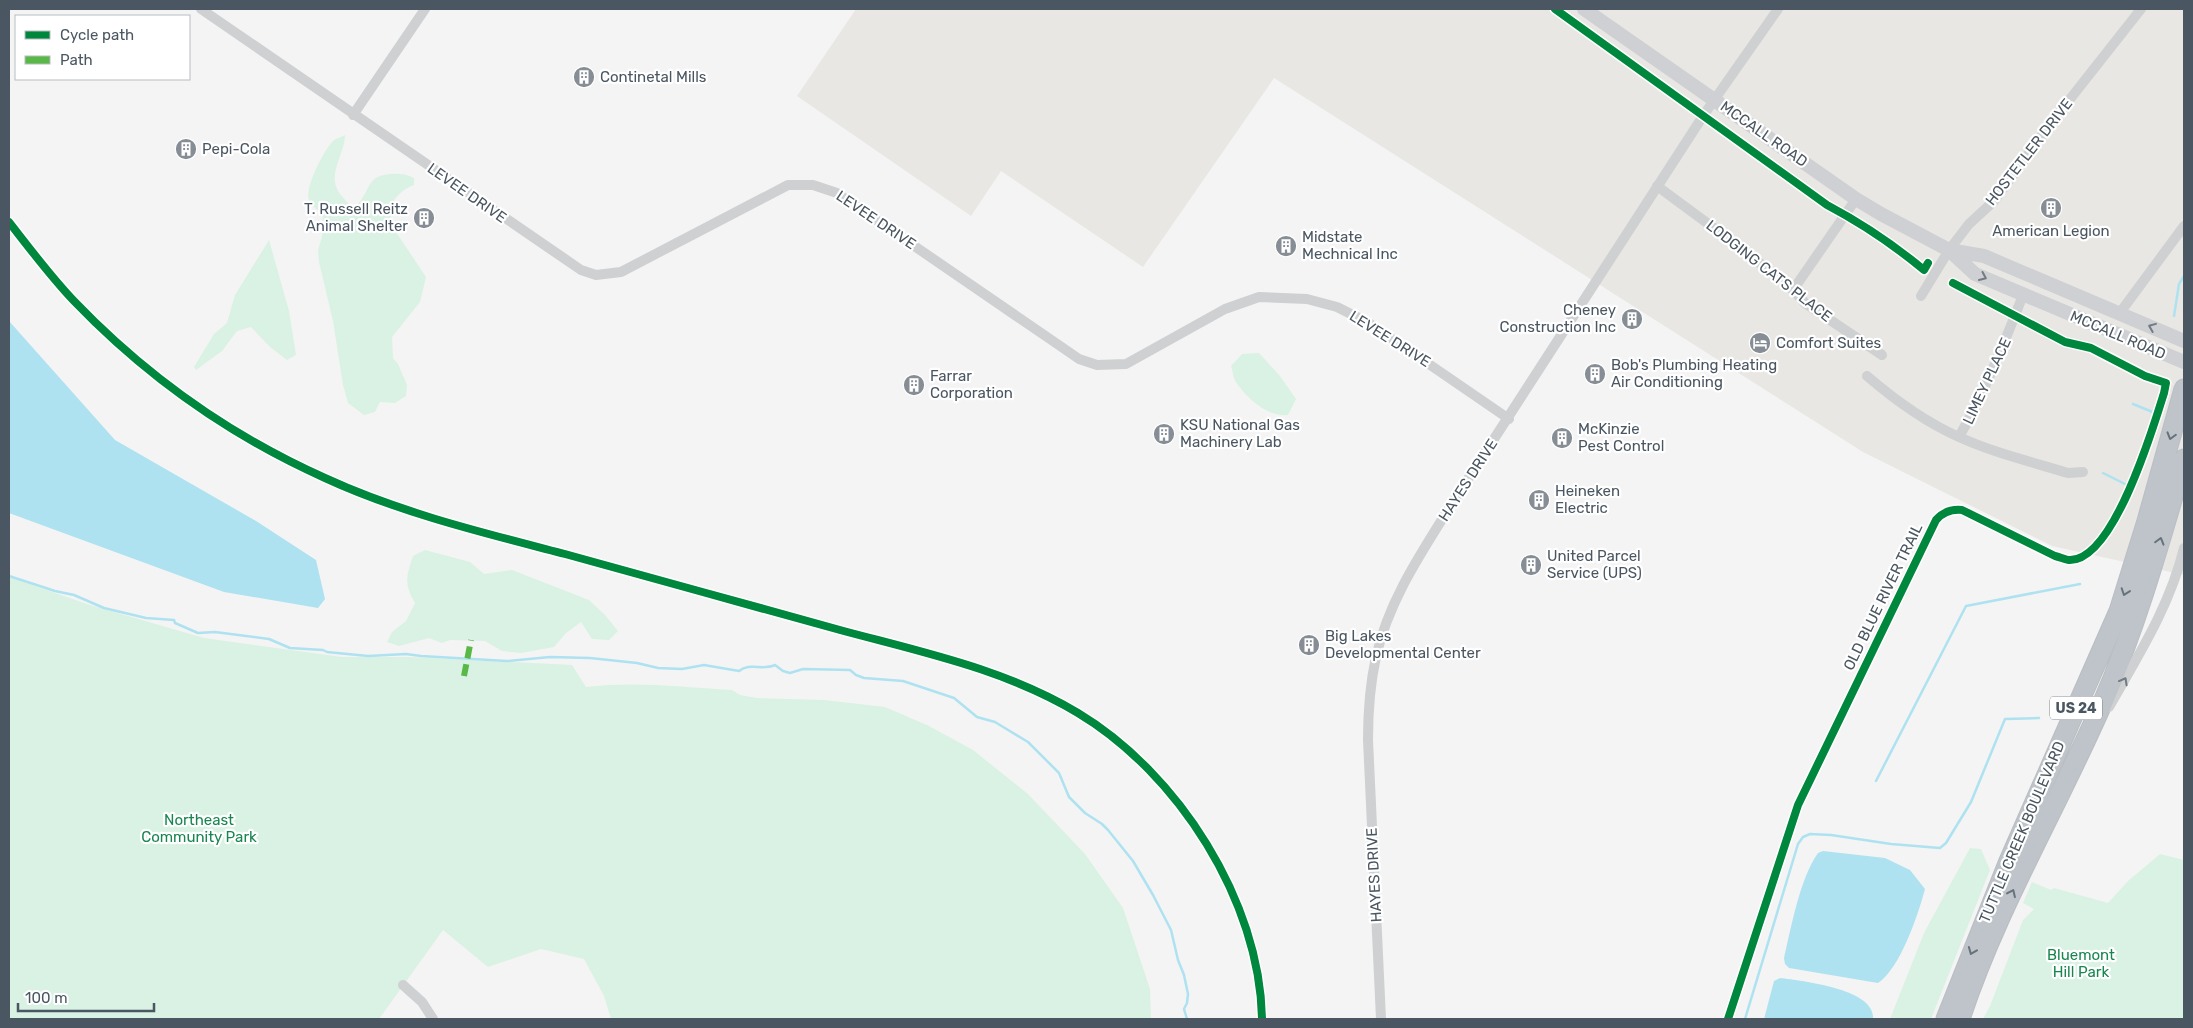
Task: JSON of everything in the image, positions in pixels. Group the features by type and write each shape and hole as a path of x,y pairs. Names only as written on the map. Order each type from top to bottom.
{"highway":[{"name":"TUTTLE CREEK BOULEVARD","path":"1946,1019 2009,861 2124,594 2148,521 2184,389"},
{"name":"TUTTLE CREEK BOULEVARD","path":"1960,1019 2004,912 2123,654 2154,562 2184,459"},
{"path":"2074,712 2106,667 2123,654 2143,647"}],"main road":[{"name":"MCCALL ROAD","path":"1584,9 1856,198 1881,214 1949,250 1975,274 2184,362"},
{"name":"MCCALL ROAD","path":"1949,250 1984,256 2184,340"},
{"path":"2023,295 2028,289 2037,289 2049,293 2076,296"},
{"path":"2060,310 2102,316 2119,314"}],"street":[{"name":"LEVEE DRIVE","path":"202,9 558,256 581,270 596,275 627,270 788,185 813,185 837,193 1079,359 1097,365 1126,364 1225,309 1260,297 1307,299 1337,307 1370,322 1509,419"},
{"path":"353,115 425,9"},
{"name":"HAYES DRIVE","path":"1380,1019 1368,710 1376,657 1394,604 1415,563 1448,510 1509,419 1657,186 1778,9"},
{"name":"HOSTETLER DRIVE","path":"1921,296 1949,250 1969,224 1994,201 2048,127 2141,9"},
{"name":"LODGING CATS PLACE","path":"1657,186 1745,251 1793,290 1805,303 1882,355"},
{"path":"1793,290 1856,198"},
{"path":"2119,314 2184,226"},
{"name":"LIMEY PLACE","path":"1960,437 1979,402 2007,339 2023,295"},
{"path":"1867,376 1894,399 1926,420 1960,437 2068,473 2083,472"},
{"path":"2072,767 2090,741 2143,647 2177,577 2184,548"},
{"path":"404,986 422,1002 433,1019"}],"shaded area":[{"path":"856,9 2184,9 2184,575 2052,546 1863,452 1274,78 1143,267 1001,171 971,216 797,96"}],"green space":[{"path":"345,135 336,169 335,182 338,191 349,205 356,206 373,181 383,175 397,174 414,178 414,185 399,194 389,209 394,229 426,277 420,302 392,337 393,358 398,364 407,385 406,396 395,403 380,402 375,412 364,415 348,403 343,385 333,321 319,262 318,250 322,237 323,213 311,204 308,194 316,168 330,144"},
{"path":"269,240 289,311 296,355 287,360 270,347 251,327 237,331 222,351 196,370 194,367 214,334 227,323 235,295"},
{"path":"1259,353 1280,376 1296,399 1288,415 1273,413 1259,406 1240,388 1235,380 1231,366 1242,354"},
{"path":"425,550 470,562 484,574 512,570 589,600 618,631 609,640 592,639 581,622 566,633 554,647 521,653 502,651 485,641 450,640 442,643 429,638 399,646 387,642 392,632 406,621 415,603 409,591 407,580 413,556"},
{"name":"Northeast Community Park","path":"9,577 87,604 204,638 342,657 409,657 572,665 586,687 604,685 677,686 732,690 740,695 757,698 824,700 885,707 929,726 973,750 1028,794 1085,854 1123,908 1150,989 1151,1019 611,1019 604,996 584,959 541,949 488,967 443,930 379,1019 9,1019"},
{"path":"1970,848 1981,849 1990,870 1931,1019 1890,1019 1924,933"},
{"name":"Bluemont Hill Park","path":"2160,854 2184,860 2184,1019 1983,1019 1990,1006 2023,920 2034,909 2023,903 2032,882 2051,890 2054,888 2108,903 2128,881"}],"water":[{"path":"9,321 115,440 256,521 316,560 325,599 318,608 224,592 9,513"},
{"path":"1823,851 1885,858 1910,870 1925,889 1918,913 1901,954 1894,966 1878,983 1789,968 1785,964 1784,958 1801,889 1812,863 1818,853"},
{"path":"1780,978 1820,984 1851,994 1863,1000 1871,1009 1873,1019 1764,1019 1774,981"}],"waterway":[{"path":"2174,316 2179,284 2184,276"},
{"path":"2133,404 2155,413"},
{"path":"2103,473 2127,485"},
{"path":"9,576 74,595 104,608 146,618 174,620 175,623 198,633 215,632 269,639 290,648 368,656 406,654 507,661 550,657 590,658 637,663 658,668 682,669 704,665 739,671 747,667 770,667 775,665 783,671 790,673 803,669 850,670 864,678 903,681 954,698 977,717 995,722 1028,742 1059,773 1069,797 1085,813 1102,824 1133,861 1171,930 1188,994 1184,1009 1187,1019"},
{"path":"1876,781 1966,606 2080,584"},
{"path":"1745,1019 1798,844 1803,837 1810,834 1831,835 1891,844 1940,848 1946,843 1971,802 2005,719 2039,718"}],"marked path":[{"path":"464,676 471,640"}],"cycle path":[{"path":"1555,9 1827,205 1877,235 1924,270 1928,263"},
{"path":"9,222 49,273 74,301 130,354 160,379 191,402 256,443 325,478 383,502 443,521 962,663 1021,685 1078,713 1115,739 1149,770 1180,805 1207,844 1229,886 1246,930 1258,974 1262,1019"},
{"name":"OLD BLUE RIVER TRAIL","path":"1728,1019 1798,805 1936,520 1948,512 1962,510 2055,556 2070,560 2086,554 2102,539 2129,490 2151,434 2164,393 2166,383 2145,376 2091,348 2065,342 1953,283"}],"place":[{"name":"Continetal Mills","path":"584,77"},
{"name":"Pepi-Cola","path":"186,149"},
{"name":"American Legion","path":"2051,208"},
{"name":"T. Russell Reitz Animal Shelter","path":"424,218"},
{"name":"Midstate Mechnical Inc","path":"1286,246"},
{"name":"Cheney Construction Inc","path":"1632,319"},
{"name":"Comfort Suites","path":"1760,343"},
{"name":"Bob's Plumbing Heating Air Conditioning","path":"1595,374"},
{"name":"Farrar Corporation","path":"914,385"},
{"name":"KSU National Gas Machinery Lab","path":"1164,434"},
{"name":"McKinzie Pest Control","path":"1562,438"},
{"name":"Heineken Electric","path":"1539,500"},
{"name":"United Parcel Service (UPS)","path":"1531,565"},
{"name":"Big Lakes Developmental Center","path":"1309,645"}]}
